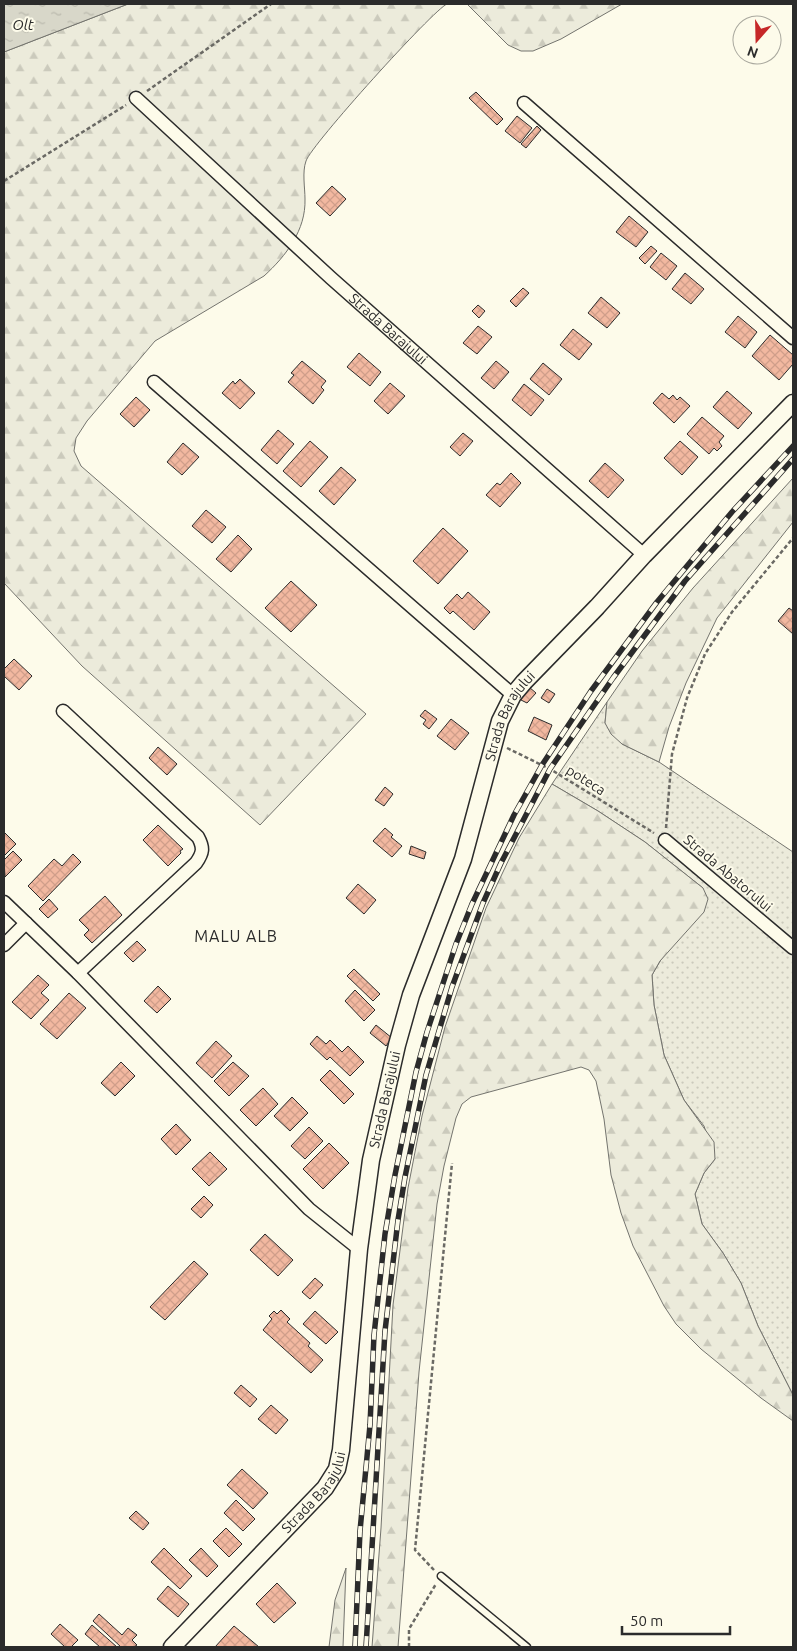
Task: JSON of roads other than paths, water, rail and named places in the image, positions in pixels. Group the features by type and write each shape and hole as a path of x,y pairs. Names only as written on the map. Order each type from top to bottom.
{"street":[{"name":"Strada Barajului","path":"136,98 331,278 644,555"},
{"path":"524,103 793,338"},
{"path":"154,382 513,695"},
{"name":"Strada Barajului","path":"172,1647 325,1488 337,1469 359,1249 371,1160 410,995 463,859 500,721 513,695 644,555 793,403"},
{"path":"63,711 198,837 203,845 203,853 196,863 78,973"},
{"name":"Strada Abatorului","path":"665,840 793,948"},
{"path":"4,902 78,973 309,1209 359,1249"},
{"path":"4,944 26,923"}],"lane":[{"path":"441,1576 527,1647"}],"water":[{"name":"Olt","path":"4,4 128,4 4,52"}],"railway":[{"path":"355,1647 360,1531 370,1425 374,1335 385,1234 416,1072 456,944 472,904 514,815 542,765 591,691 657,602 732,512 793,446"},
{"path":"366,1647 385,1331 398,1220 426,1075 452,987 483,903 501,863 550,769 613,678 685,581 793,459"}],"district":[{"name":"MALU ALB","path":"236,936"}]}
